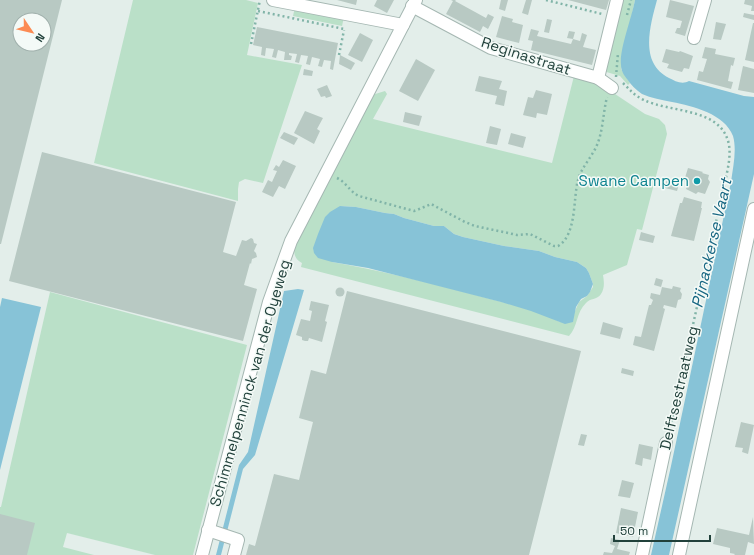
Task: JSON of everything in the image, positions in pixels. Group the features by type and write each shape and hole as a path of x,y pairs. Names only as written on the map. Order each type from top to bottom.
{"street":[{"path":"273,0 403,25"},
{"path":"599,75 617,0"},
{"path":"694,38 704,0"},
{"name":"Schimmelpenninck van der Oyeweg","path":"202,555 218,533 269,302 291,241 414,3"},
{"name":"Reginastraat","path":"414,3 490,48 599,75 614,82"},
{"path":"679,555 754,213"},
{"name":"Delftsestraatweg","path":"642,555 666,443"},
{"path":"218,533 238,540 234,555"}],"path":[{"path":"251,44 260,0"},
{"path":"546,0 613,17"},
{"path":"626,21 631,0"},
{"path":"258,11 344,30"},
{"path":"339,54 347,14"},
{"path":"327,172 342,181 359,196 414,211 430,204 476,226 508,233 530,234 545,242 558,246 564,241 570,231 574,214 578,179 594,152 598,140 606,98 614,82 618,51"},
{"path":"599,75 614,82"},
{"name":"Delftsestraatweg","path":"614,82 624,83 633,94 654,104 709,118 720,126 728,138 728,164 666,443"}],"green space":[{"path":"133,0 246,0 258,3 247,55 302,65 263,183 245,179 239,182 238,201 94,163"},
{"path":"621,0 635,0 621,69 630,83 628,85 620,76 603,71"},
{"path":"295,7 344,17 342,26 293,16"},
{"path":"574,76 597,82 645,114 659,119 665,125 667,134 642,230 637,229 627,265 603,275 604,287 601,294 598,297 588,301 583,307 569,336 301,267 302,263 295,256 294,247 372,95 385,91 387,94 373,119 552,163","holes":["340,206 356,207 394,214 434,226 444,226 454,234 463,237 504,246 539,251 555,257 577,262 586,268 593,287 587,296 579,302 575,311 560,322 528,309 437,285 402,276 332,262"]},
{"path":"50,292 247,345 193,555 155,555 67,533 63,547 94,555 0,555 0,507"}],"water":[{"path":"635,0 657,0 649,43 653,63 660,71 669,78 679,82 684,83 689,81 744,96 754,97 754,174 669,555 651,555 731,182 735,147 733,136 729,128 716,117 698,109 642,94 625,76 621,67 622,51"},
{"path":"340,206 356,207 394,214 434,226 444,226 454,234 463,237 504,246 539,251 555,257 577,262 586,268 593,284 590,292 587,296 581,299 576,307 573,322 565,324 531,311 501,302 368,268 318,258 314,253 313,248 325,217"},
{"path":"298,289 304,290 255,455 243,469 221,555 216,555 239,465 248,452 284,291"},
{"path":"2,298 41,307 0,470 0,307"}],"building":[{"path":"0,0 62,0 52,40 52,12 12,12 12,52 49,52 1,244"},
{"path":"337,0 357,0 356,5"},
{"path":"377,0 394,0 387,13 374,6"},
{"path":"451,0 456,0 455,1 486,18 488,14 494,17 488,29 483,26 480,32 446,14 453,1"},
{"path":"501,0 508,0 505,11 499,9"},
{"path":"526,0 532,0 528,15 522,13"},
{"path":"568,0 609,0 606,10"},
{"path":"670,0 694,6 685,36 675,33 677,28 680,28 682,21 666,17"},
{"path":"745,0 754,0 754,11 751,11 752,6 744,4"},
{"path":"744,13 754,15 754,20 743,17"},
{"path":"502,16 513,19 512,22 523,25 519,43 496,37"},
{"path":"547,19 552,20 549,33 544,32"},
{"path":"716,22 726,24 721,40 713,39"},
{"path":"754,23 754,62 745,60"},
{"path":"257,27 338,43 333,70 330,69 331,61 324,60 322,67 318,66 320,59 312,57 310,65 306,64 308,56 301,55 299,63 295,62 297,54 289,53 289,55 292,56 291,60 284,60 285,52 278,50 276,58 272,57 274,49 266,48 265,56 261,55 262,47 253,45"},
{"path":"531,29 539,31 537,36 571,44 573,39 580,41 582,33 587,35 583,47 596,50 592,65 531,50 533,41 528,40"},
{"path":"569,31 575,32 573,39 567,38"},
{"path":"360,33 373,40 362,62 348,55"},
{"path":"705,47 716,49 715,54 735,58 733,66 731,65 728,81 733,82 731,89 697,80 699,71 703,72 707,59 702,58"},
{"path":"666,49 680,51 693,56 689,69 684,68 682,72 667,68 669,64 662,62"},
{"path":"340,55 355,63 351,70 339,64"},
{"path":"416,59 435,70 418,101 399,91"},
{"path":"743,66 754,69 754,93 738,90"},
{"path":"304,69 313,71 312,76 303,75"},
{"path":"479,76 502,81 499,89 507,91 504,106 495,104 497,96 475,91"},
{"path":"327,85 332,96 326,98 325,96 321,97 317,89"},
{"path":"536,90 552,94 547,115 537,113 536,118 523,115 528,97 533,98"},
{"path":"305,111 323,118 317,129 320,131 314,144 294,133"},
{"path":"405,112 422,116 419,126 403,122"},
{"path":"490,126 501,129 497,145 486,143"},
{"path":"284,132 298,138 294,145 280,138"},
{"path":"511,133 526,137 523,148 508,144"},
{"path":"42,152 236,202 223,252 236,256 242,240 246,241 251,238 253,239 254,243 257,244 254,251 257,257 252,259 251,264 250,263 244,285 257,289 243,341 9,281"},
{"path":"283,160 296,166 285,189 279,186 273,197 262,192 268,180 272,182 277,171 273,170 276,165 279,167"},
{"name":"Swane Campen","path":"688,168 709,175 708,179 710,182 705,194 698,192 696,194 686,189 688,182 684,181"},
{"path":"667,179 679,184 677,191 665,188"},
{"path":"684,197 702,202 702,208 694,241 671,236 680,203 682,203"},
{"path":"641,232 655,236 653,243 639,240"},
{"path":"656,278 663,280 661,287 654,285"},
{"path":"673,286 681,288 681,299 678,300 676,308 664,305 663,308 665,309 654,351 633,345 635,336 641,337 649,305 651,305 653,300 650,298 651,293 660,295 662,287 672,289"},
{"path":"338,288 342,288 344,292 342,296 338,296 336,294 336,290"},
{"path":"347,291 581,351 529,555 246,555 249,544 255,546 274,474 299,480 313,422 299,418 311,370 326,374"},
{"path":"311,301 329,305 322,342 309,338 308,341 305,341 302,340 302,337 296,335 301,319 310,321 312,311 309,310"},
{"path":"603,322 623,328 620,339 600,334"},
{"path":"622,368 634,371 633,376 621,373"},
{"path":"741,422 754,425 748,454 742,452 743,448 735,447"},
{"path":"581,434 587,435 584,446 578,445"},
{"path":"639,444 653,447 651,460 643,458 642,466 635,464"},
{"path":"622,480 634,483 630,498 618,496"},
{"path":"621,508 638,512 633,537 616,533"},
{"path":"0,514 35,523 27,555 0,555"},
{"path":"753,517 754,544 748,542 745,555 734,555 735,554 730,553 730,548 713,544 717,528 749,535"},
{"path":"611,538 620,540 617,549 630,552 629,555 603,555 604,552 612,553 615,546 610,544"}],"place":[{"name":"Swane Campen","path":"697,181"}],"water label":[{"name":"Pijnackerse Vaart","path":"711,243"}]}
